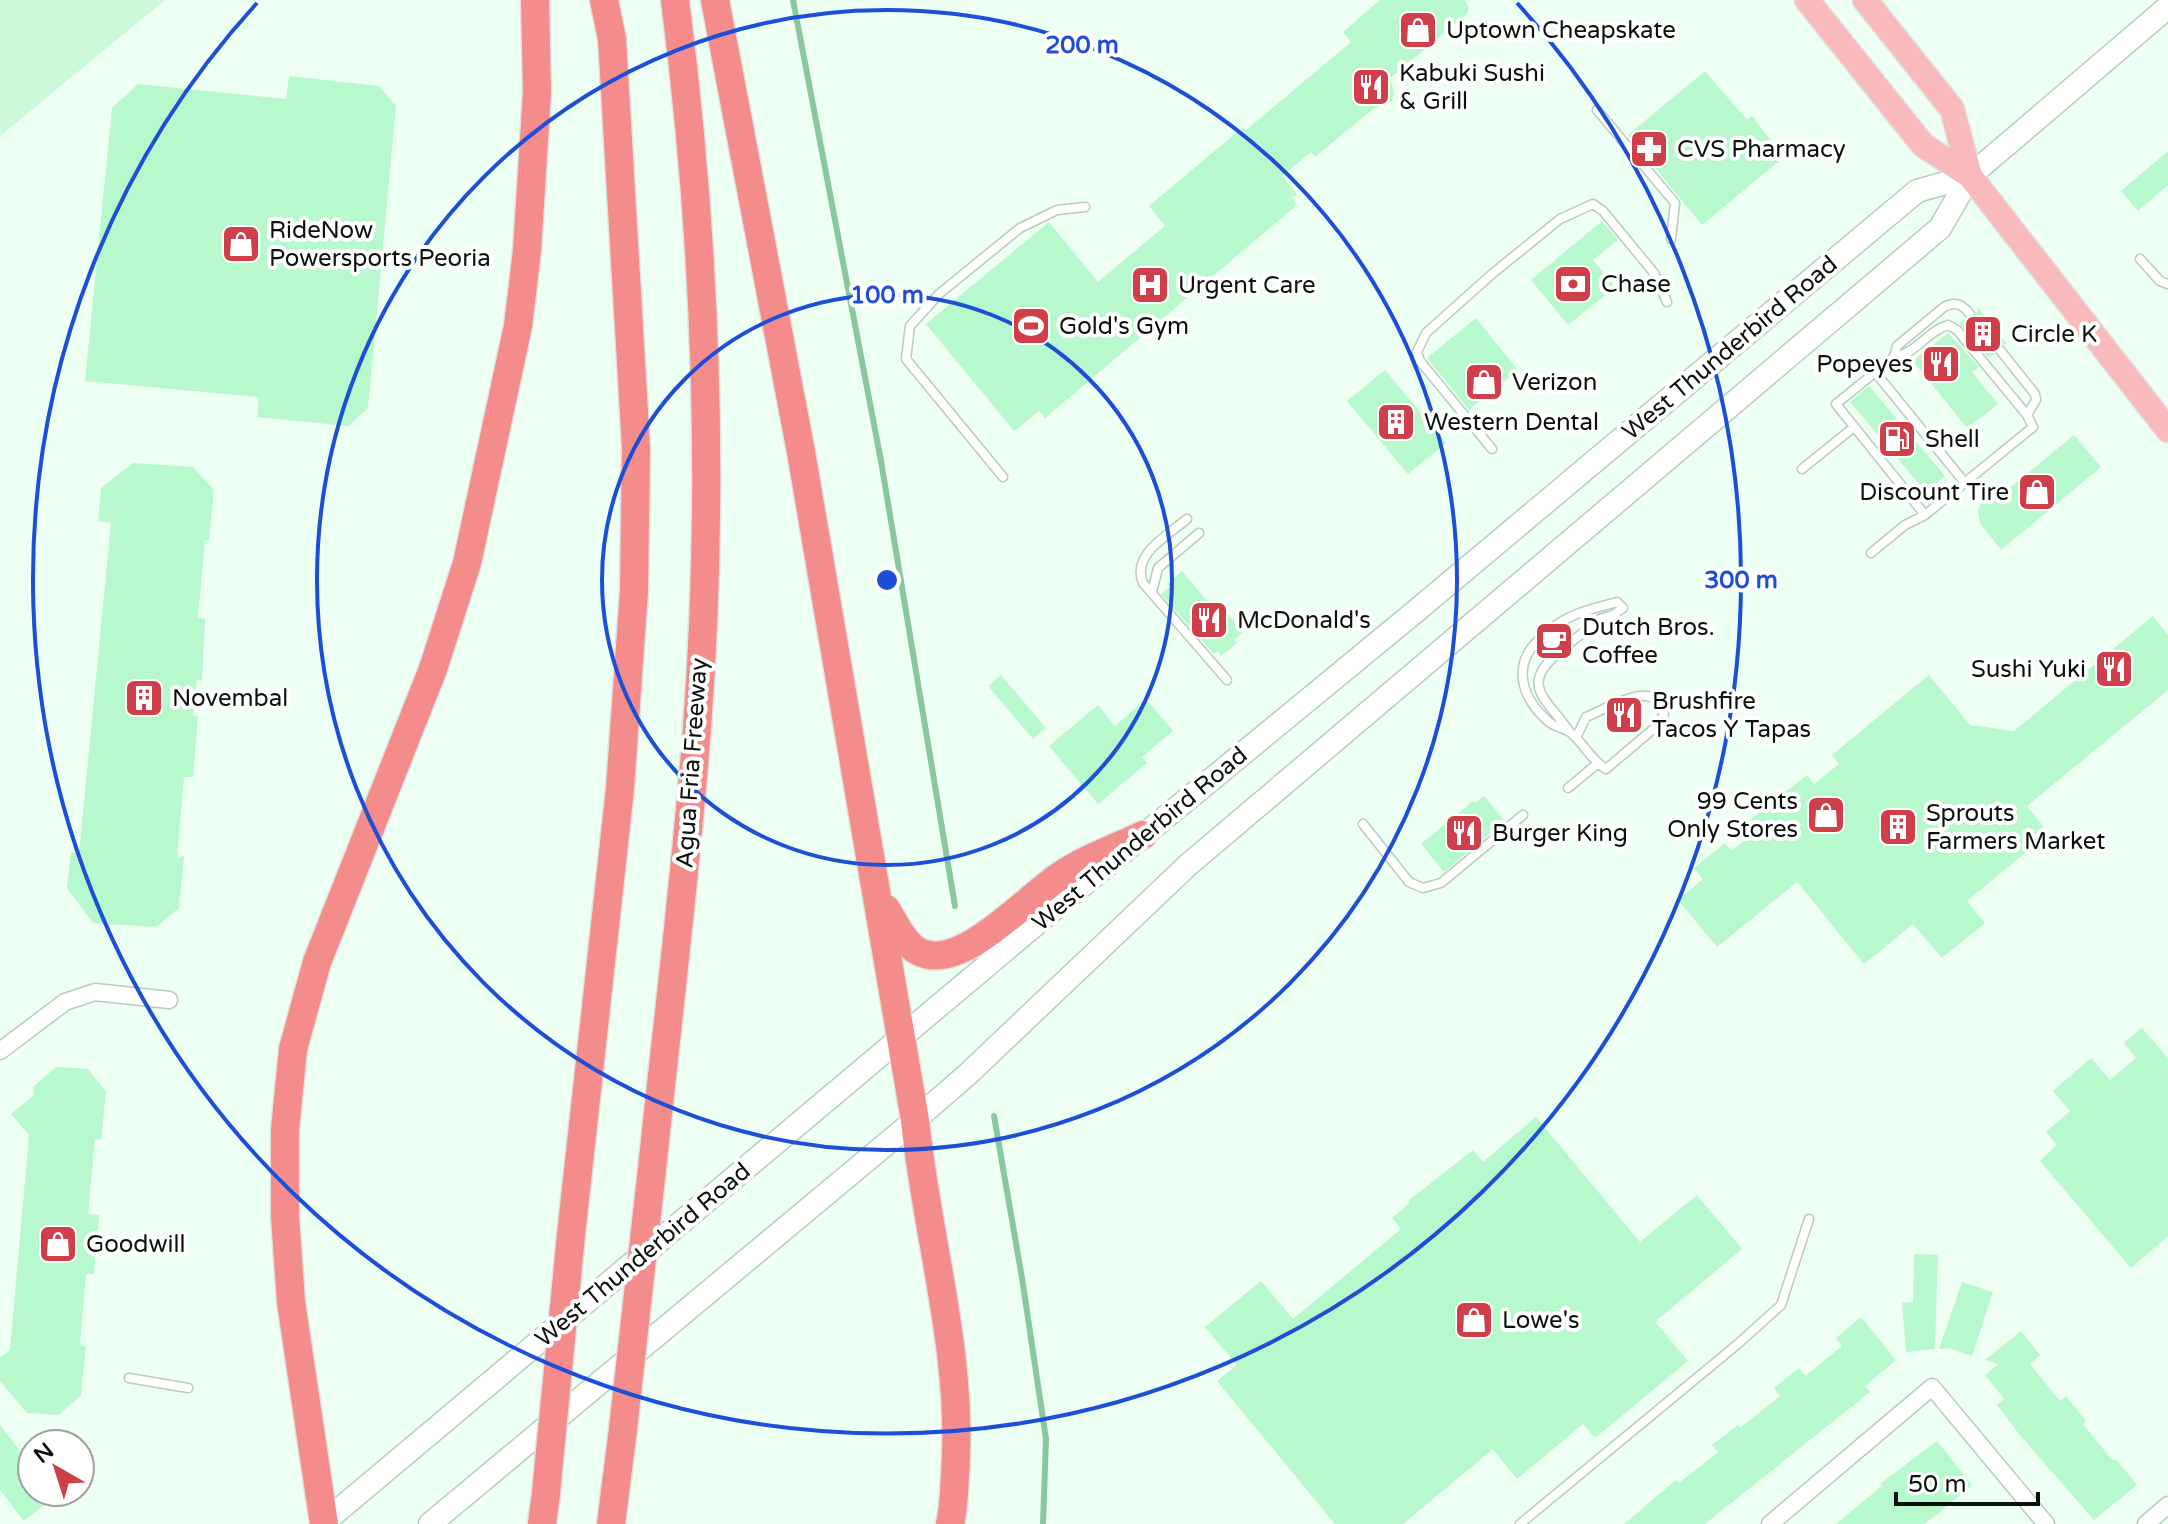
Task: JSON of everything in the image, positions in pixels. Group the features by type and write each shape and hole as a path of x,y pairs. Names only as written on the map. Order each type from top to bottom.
{"highway":[{"path":"323,1523 291,1302 285,1216 285,1130 293,1049 317,962 433,669 474,536 518,326 527,251 537,92 535,0"},
{"path":"542,1524 620,789 634,591 636,447 612,39 604,0"},
{"name":"Agua Fria Freeway","path":"611,1524 653,1160 697,727 707,411 697,237 675,0"},
{"path":"715,0 801,452 953,1355 958,1437 950,1524"},
{"path":"878,895 899,932 917,951 928,956 947,956 970,945 1062,874 1143,835"}],"main road":[{"path":"1807,0 1923,145 1970,176 2168,430"},
{"path":"1865,0 1952,109 1970,176"},
{"name":"West Thunderbird Road","path":"430,1524 915,1120 968,1074 1188,865 1940,228 1970,176 2168,7"},
{"name":"West Thunderbird Road","path":"323,1523 1917,191 1970,176"}],"street":[{"path":"0,1051 65,1002 95,992 169,1000"},
{"path":"1770,1524 1932,1387 2046,1524"},
{"path":"2146,1524 2168,1505"}],"lane":[{"path":"1597,110 1675,203 1671,239"},
{"path":"1492,449 1420,361 1417,352 1426,333 1492,274 1560,219 1593,204 1603,211 1654,273 1667,302"},
{"path":"1003,477 906,359 910,326 939,294 1020,228 1057,210 1085,207"},
{"path":"2140,259 2160,281 2168,284"},
{"path":"1894,357 1897,346 1951,303 1959,304 1970,314"},
{"path":"1871,553 1905,525 1925,515 2033,427 2027,415 1957,330 1948,325 1937,330 1906,356 1894,357 1836,404 1925,515"},
{"path":"2000,350 2035,394 2036,400 2027,415"},
{"path":"1875,372 1965,483"},
{"path":"1802,469 1854,427"},
{"path":"1187,519 1142,559 1139,574 1227,680"},
{"path":"1152,593 1158,568 1199,533"},
{"path":"1551,629 1575,614 1617,602 1623,608 1600,619 1565,647"},
{"path":"1542,637 1526,655 1523,687 1550,723 1573,734"},
{"path":"1557,654 1540,670 1538,688 1541,696 1597,764 1606,769 1658,725 1664,714 1659,702 1646,694 1586,717 1573,734"},
{"path":"1568,788 1597,764"},
{"path":"1363,824 1409,882 1423,888 1441,883 1523,815"},
{"path":"1520,1524 1781,1305 1809,1219"},
{"path":"129,1378 188,1388"}],"green space":[{"path":"0,0 165,0 0,136"}],"building":[{"path":"1380,0 1464,0 1469,8 1467,14 1390,78 1394,93 1392,101 1373,109 1315,157 1311,152 1282,176 1297,194 1292,198 1297,205 1045,418 1039,411 1014,431 926,324 1049,222 1098,282 1165,226 1149,206 1351,42 1343,32"},
{"name":"CVS Pharmacy","path":"1705,71 1747,120 1752,116 1784,157 1702,225 1628,135"},
{"name":"RideNow Powersports Peoria","path":"289,76 379,86 396,106 368,408 348,426 257,417 259,397 85,381 112,108 138,84 286,99"},
{"path":"2168,151 2168,185 2138,211 2121,191"},
{"name":"Chase","path":"1602,221 1618,240 1593,260 1615,287 1568,325 1531,280"},
{"name":"Circle K","path":"1978,308 2007,344 1995,345 1994,354 1989,358 1959,323 1965,319 1974,320"},
{"path":"1476,318 1518,370 1469,410 1427,358"},
{"path":"1948,333 1979,367 1972,372 1998,404 1967,428 1913,361"},
{"name":"Western Dental","path":"1385,370 1446,443 1408,474 1347,401"},
{"name":"Shell","path":"1869,386 1945,476 1926,492 1850,402"},
{"name":"Discount Tire","path":"2074,435 2101,467 2001,550 1980,523 1978,511 1982,500 1994,489 2000,496"},
{"name":"Novembal","path":"133,463 193,467 214,490 209,540 205,540 198,617 205,619 202,681 197,680 193,716 198,716 193,777 184,777 177,858 184,856 179,908 156,927 93,923 67,888 71,852 79,854 111,523 98,521 101,488"},
{"name":"McDonald's","path":"1182,571 1213,608 1219,603 1243,632 1234,640 1237,643 1221,656 1218,651 1214,654 1161,594"},
{"name":"Sprouts Farmers Market","path":"2153,616 2168,635 2168,690 2027,806 2049,833 1967,901 1985,923 1942,958 1913,924 1864,964 1797,882 1717,947 1678,900 1703,879 1694,868 1725,843 1732,851 1756,831 1747,822 1807,775 1814,784 1839,764 1832,755 1929,675 1970,725 2014,731"},
{"name":"Dutch Bros. Coffee","path":"1563,629 1569,635 1542,659 1538,651 1549,636"},
{"path":"1001,675 1046,728 1033,739 988,686"},
{"path":"1146,699 1173,731 1142,757 1147,763 1098,804 1049,746 1098,705 1115,726"},
{"name":"Burger King","path":"1484,796 1505,821 1444,872 1421,844 1473,801 1475,803"},
{"path":"2142,1028 2168,1058 2168,1236 2131,1268 2040,1161 2057,1145 2046,1132 2070,1111 2053,1091 2091,1058 2110,1080 2136,1058 2124,1043"},
{"name":"Goodwill","path":"56,1067 88,1069 106,1092 101,1140 95,1139 88,1214 99,1215 94,1274 86,1274 80,1345 86,1346 81,1395 59,1415 27,1413 0,1381 0,1358 10,1350 29,1135 11,1114 34,1095 33,1087"},
{"name":"Lowe's","path":"1536,1117 1640,1242 1697,1195 1742,1249 1655,1322 1688,1361 1595,1438 1583,1424 1517,1479 1493,1449 1403,1524 1335,1524 1217,1381 1237,1365 1205,1327 1261,1281 1293,1319 1401,1229 1392,1218 1410,1203 1408,1201 1473,1150 1483,1162"},
{"path":"1914,1254 1938,1255 1935,1349 1906,1352 1902,1303 1913,1302"},
{"path":"1962,1282 1993,1292 1972,1356 1949,1348 1939,1349"},
{"path":"1861,1317 1896,1360 1865,1386 1870,1392 1705,1524 1624,1524 1676,1480 1679,1483 1718,1452 1712,1445 1738,1425 1740,1428 1780,1396 1774,1388 1799,1368 1805,1376 1842,1346 1836,1338"},
{"path":"2021,1331 2040,1355 2030,1364 2060,1401 2066,1396 2086,1421 2083,1424 2137,1485 2094,1520 1997,1405 2004,1399 1985,1375 1998,1364 1985,1360"},
{"path":"0,1425 16,1446 16,1508 40,1508 24,1521 0,1490"},
{"path":"1937,1441 1972,1485 1925,1524 1836,1524 1882,1486 1880,1484"}],"waterway":[{"path":"793,0 881,461 955,906"},
{"path":"994,1116 1046,1439 1043,1524"}],"place":[{"name":"Uptown Cheapskate","path":"1418,30"},
{"name":"Kabuki Sushi & Grill","path":"1371,87"},
{"name":"CVS Pharmacy","path":"1649,149"},
{"name":"RideNow Powersports Peoria","path":"241,244"},
{"name":"Chase","path":"1573,284"},
{"name":"Urgent Care","path":"1150,285"},
{"name":"Gold's Gym","path":"1031,326"},
{"name":"Circle K","path":"1983,334"},
{"name":"Popeyes","path":"1941,364"},
{"name":"Verizon","path":"1484,382"},
{"name":"Western Dental","path":"1396,422"},
{"name":"Shell","path":"1897,439"},
{"name":"Discount Tire","path":"2037,492"},
{"name":"McDonald's","path":"1209,620"},
{"name":"Dutch Bros. Coffee","path":"1554,641"},
{"name":"Sushi Yuki","path":"2114,669"},
{"name":"Novembal","path":"144,698"},
{"name":"Brushfire Tacos Y Tapas","path":"1624,715"},
{"name":"99 Cents Only Stores","path":"1826,815"},
{"name":"Sprouts Farmers Market","path":"1898,827"},
{"name":"Burger King","path":"1464,833"},
{"name":"Goodwill","path":"58,1244"},
{"name":"Lowe's","path":"1474,1320"}]}
